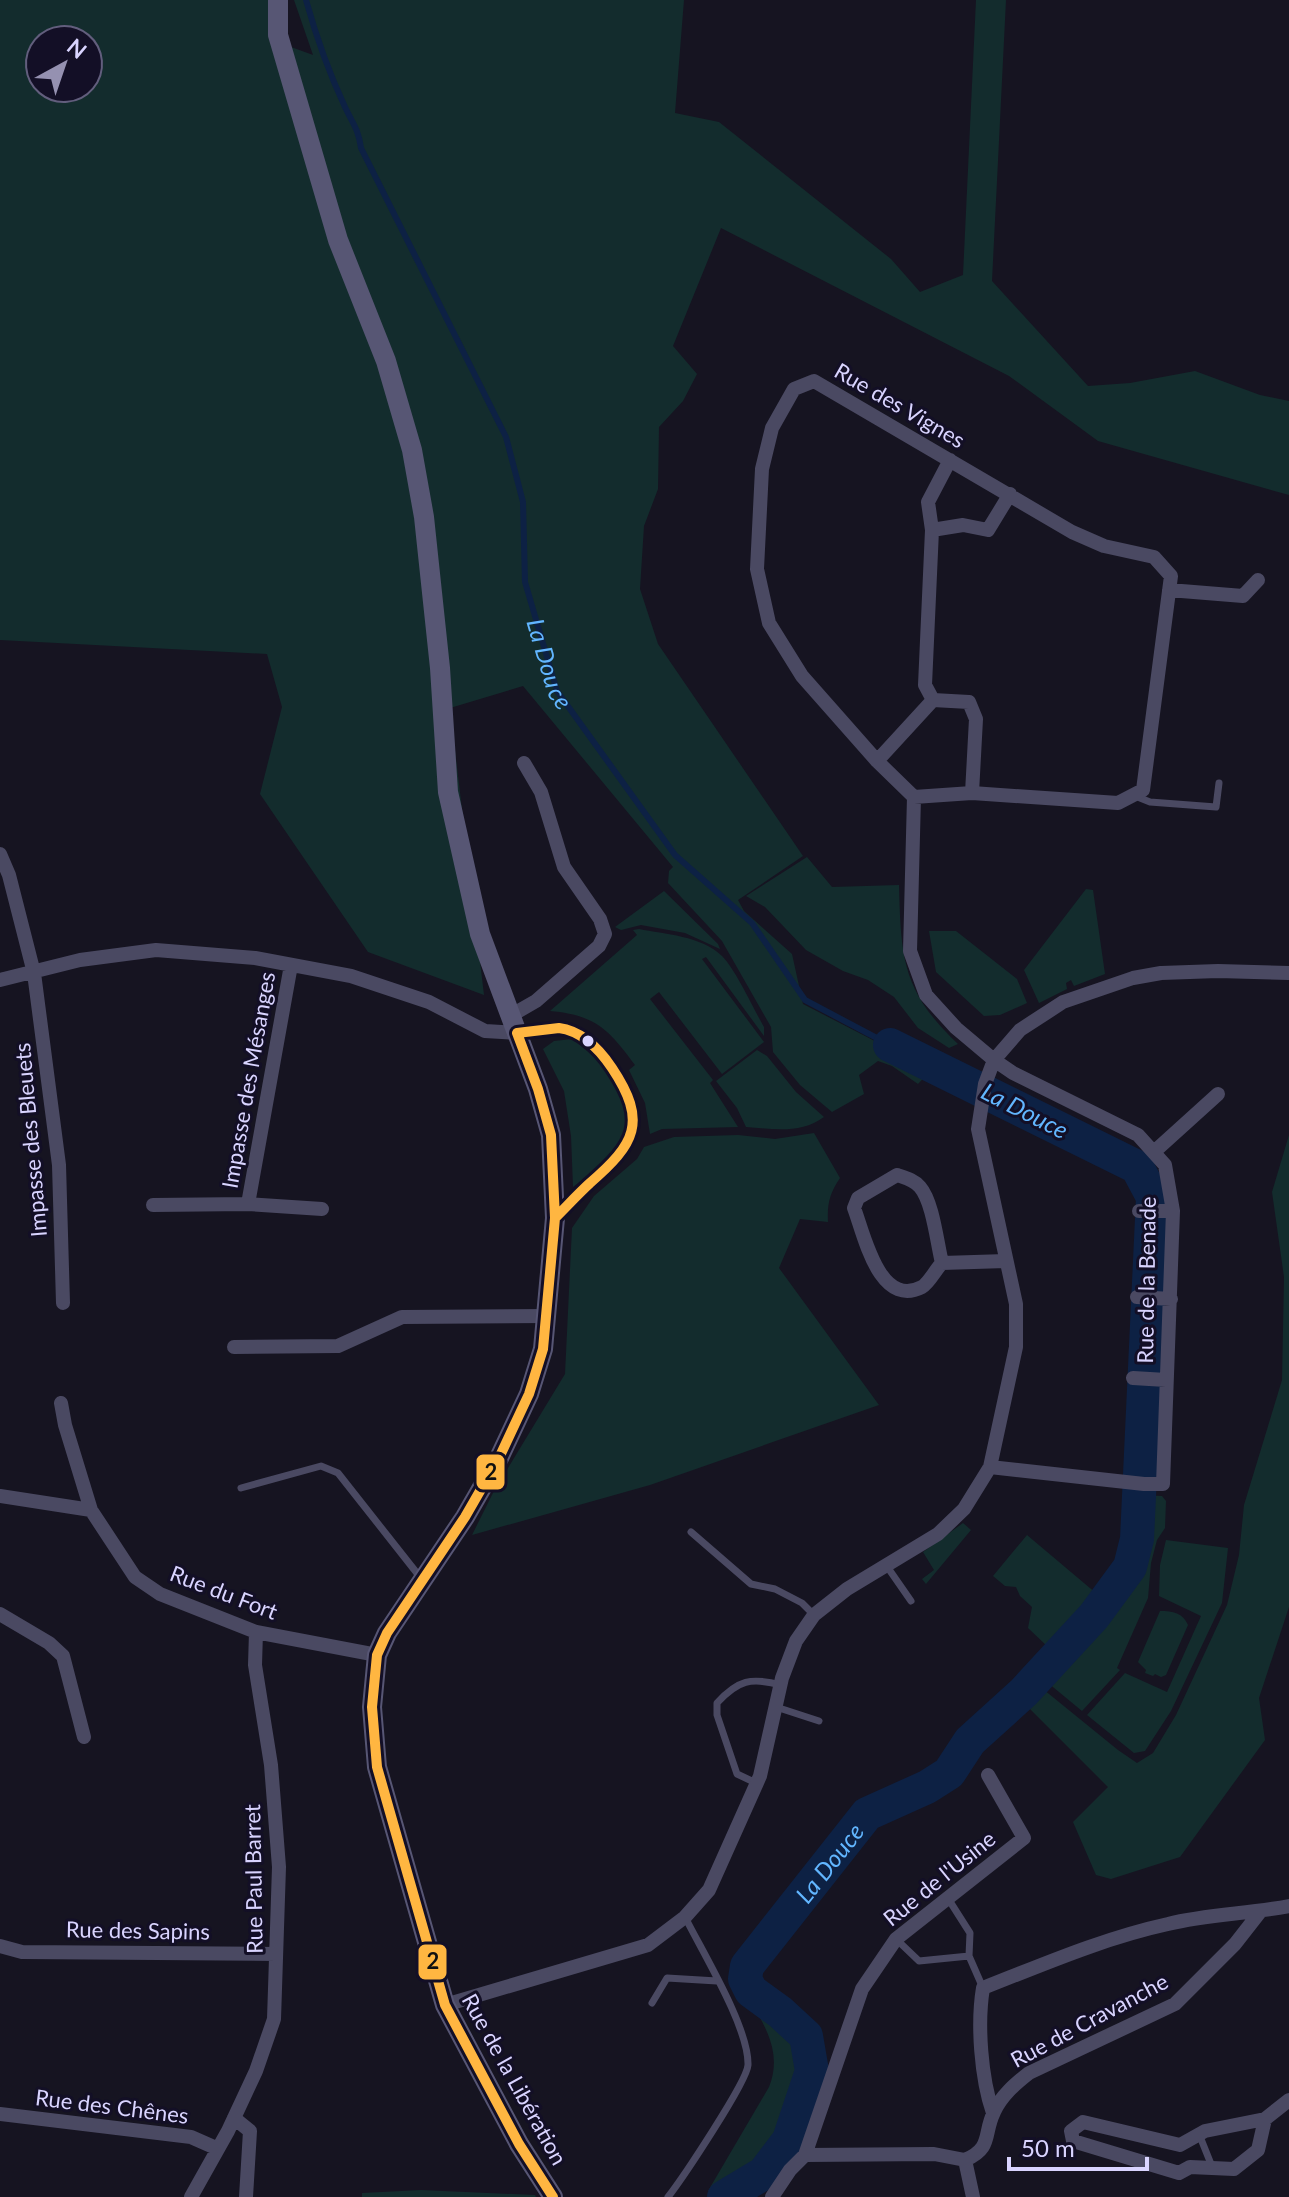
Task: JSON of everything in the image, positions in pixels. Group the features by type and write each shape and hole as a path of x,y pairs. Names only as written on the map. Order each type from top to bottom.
{"street":[{"name":"Rue de la Libération","path":"278,0 278,35 333,225 386,361 412,450 426,532 440,668 448,792 480,934 538,1089 551,1135 555,1218 547,1316 543,1349 529,1394 499,1458 465,1517 387,1633 377,1655 372,1707 377,1767 445,2005 519,2144 553,2197"},
{"name":"Rue des Vignes","path":"914,797 877,761 802,676 769,623 757,569 762,469 772,428 794,389 814,381 1072,532 1104,546 1154,557 1171,576 1169,590"},
{"path":"933,700 925,685 932,530 928,502 950,460"},
{"path":"932,530 963,525 988,530 1010,494"},
{"path":"1218,1094 1155,1151 1138,1135 1013,1073 940,1013 926,995 910,951 914,797 972,793 1118,803 1143,790 1169,590 1243,596 1258,580"},
{"path":"877,761 933,700"},
{"path":"933,700 969,702 976,719 972,793"},
{"path":"0,980 80,960 156,950 255,958 351,976 429,1002 485,1031 514,1025 536,1001 599,946 605,934 600,919 564,867 541,792 524,763"},
{"name":"Impasse des Bleuets","path":"0,854 9,875 34,973 59,1165 63,1303"},
{"name":"Impasse des Mésanges","path":"248,1204 291,965"},
{"path":"445,2005 648,1945 685,1917 709,1890 756,1783 781,1685 796,1641 814,1615 847,1589 938,1534 964,1509 990,1467 1016,1347 1016,1304 979,1144 978,1129 984,1091 994,1060 1020,1030 1063,1002 1133,978 1161,973 1218,971 1289,973"},
{"name":"Rue de la Benade","path":"990,1467 1163,1484 1167,1211 1165,1165 1155,1151"},
{"path":"942,1263 929,1207 921,1188 911,1179 897,1175 858,1198 854,1208 878,1273 890,1286 907,1290 923,1286 942,1263 1006,1261"},
{"name":"Impasse des Mésanges","path":"153,1205 248,1204 322,1209"},
{"path":"1139,1211 1167,1211"},
{"path":"1137,1297 1164,1298"},
{"path":"234,1347 338,1346 402,1317 547,1316"},
{"path":"1140,1378 1166,1380"},
{"name":"Rue du Fort","path":"61,1403 91,1510 135,1577 160,1594 256,1632 377,1655"},
{"path":"0,1496 91,1510"},
{"path":"0,1614 49,1643 63,1656 84,1737"},
{"name":"Rue Paul Barret","path":"191,2197 256,2071 274,2019 279,1867 271,1765 255,1665 256,1632"},
{"name":"Rue de l'Usine","path":"805,2155 862,1989 896,1939 1024,1838 988,1775"},
{"path":"993,2113 986,2092 980,2007 983,1988 1115,1937 1173,1922 1289,1906"},
{"name":"Rue de Cravanche","path":"965,2160 979,2154 987,2140 993,2113 1011,2087 1029,2073 1175,2004 1235,1944 1260,1912"},
{"name":"Rue des Sapins","path":"0,1946 22,1952 276,1954"},
{"path":"1265,2119 1258,2150 1234,2169 1190,2167 1179,2173 1073,2141 1071,2131 1083,2122 1180,2145 1199,2134 1265,2119 1289,2100"},
{"name":"Rue des Chênes","path":"0,2114 191,2137 216,2148"},
{"path":"234,2118 250,2131 246,2197"},
{"path":"772,2197 790,2170 805,2155 934,2154 965,2160 973,2197"}],"lane":[{"path":"1133,795 1150,802 1216,807 1219,783"},
{"path":"514,1025 562,1027 574,1031 590,1043 615,1073 633,1103 635,1124 624,1151 555,1218"},
{"path":"241,1488 321,1466 338,1473 421,1579"},
{"path":"691,1532 751,1584 775,1589 802,1603 814,1615"},
{"path":"886,1565 911,1601"},
{"path":"756,1783 737,1774 717,1715 717,1703 743,1682 757,1679 781,1685"},
{"path":"776,1707 819,1721"},
{"path":"949,1900 970,1933 969,1956 983,1988"},
{"path":"668,2197 685,2176 748,2068 745,2037 685,1917"},
{"path":"896,1939 919,1961 969,1956"},
{"path":"652,2003 667,1978 717,1981"},
{"path":"1199,2134 1213,2169"}],"green space":[{"path":"0,0 269,0 269,39 313,55 294,0 684,0 675,113 719,122 891,259 920,292 963,275 976,0 1006,0 992,281 1088,386 1130,383 1195,371 1260,395 1289,401 1289,495 1098,441 1009,376 721,228 673,346 697,374 683,401 659,427 658,489 644,526 640,589 658,644 803,856 738,900 744,911 792,954 803,1004 931,1070 918,1084 892,1066 878,1061 859,1075 864,1094 832,1112 800,1085 773,1052 771,1027 722,941 668,883 669,871 673,867 523,686 450,708 484,995 368,952 260,794 282,707 267,654 0,640"},
{"path":"807,857 832,887 899,885 901,933 908,972 925,1007 958,1044 949,1048 918,1028 894,997 868,980 843,971 806,950 765,907 746,896"},
{"path":"1086,889 1093,890 1105,974 1074,986 1071,980 1066,983 1067,989 1039,1003 1024,970"},
{"path":"664,891 720,949 685,933 641,925 621,930 615,927"},
{"path":"633,930 682,937 714,949 733,970 764,1027 764,1036 706,957 702,959 764,1042 722,1074 659,992 650,999 713,1080 710,1083 738,1127 662,1129 650,1134 645,1103 629,1070 635,1065 626,1053 600,1026 579,1016 550,1011 637,935"},
{"path":"929,931 956,931 1017,979 1027,1003 1000,1015 984,1016 936,972"},
{"path":"572,1039 610,1076 619,1091 625,1123 622,1139 612,1155 573,1187 571,1136 564,1091 543,1049 554,1041"},
{"path":"757,1050 767,1056 796,1092 824,1117 797,1128 746,1127 737,1108 716,1081"},
{"path":"814,1133 840,1178 830,1198 828,1222 800,1219 779,1268 879,1405 650,1485 472,1535 494,1491 565,1374 572,1228 594,1196 637,1159 644,1147 674,1137 738,1135 775,1139"},
{"path":"1289,1135 1289,1607 1259,1698 1265,1740 1180,1857 1111,1879 1096,1875 1073,1822 1108,1787 1022,1701 1038,1685 1137,1763 1153,1753 1176,1715 1227,1605 1239,1555 1244,1505 1282,1380 1284,1277 1272,1192"},
{"path":"1142,1495 1162,1496 1166,1501 1165,1528 1157,1540 1151,1563 1148,1598 1117,1668 1120,1670 1082,1711 1042,1678 1096,1619 1132,1569 1139,1540"},
{"path":"963,1523 971,1530 926,1584 922,1579 934,1570 923,1552"},
{"path":"1027,1535 1097,1594 1048,1647 1028,1628 1032,1607 1020,1596 1016,1587 1005,1586 993,1576"},
{"path":"1166,1540 1228,1548 1222,1603 1171,1711 1145,1751 1134,1753 1087,1715 1125,1673 1167,1692 1201,1616 1159,1596 1160,1565"},
{"path":"1160,1611 1177,1614 1188,1625 1166,1675 1161,1677 1145,1673 1146,1670 1138,1662"},
{"path":"750,2001 793,2034 805,2064 779,2141 756,2168 716,2193 708,2191 773,2075 771,2042"},
{"path":"421,2190 536,2197 362,2197 362,2193"}],"waterway":[{"name":"La Douce","path":"306,0 323,54 357,131 361,148 506,437 523,502 525,582 557,691 675,855 752,923 805,1000 890,1045"},
{"name":"La Douce","path":"724,2197 764,2173 789,2140 812,2071 806,2036 751,1991 745,1979 747,1966 867,1814 927,1787 949,1773 970,1741 1024,1692 1094,1616 1130,1567 1137,1539 1153,1197 1137,1167 890,1045"}],"transit line":[{"name":"2","path":"559,1028 583,1037 602,1055 623,1087 633,1118 626,1144 617,1156 555,1218 551,1135 517,1033 559,1028"},
{"name":"2","path":"553,2197 519,2144 445,2005 377,1767 372,1707 377,1655 387,1633 465,1517 499,1458 529,1394 543,1349 555,1218"}]}
